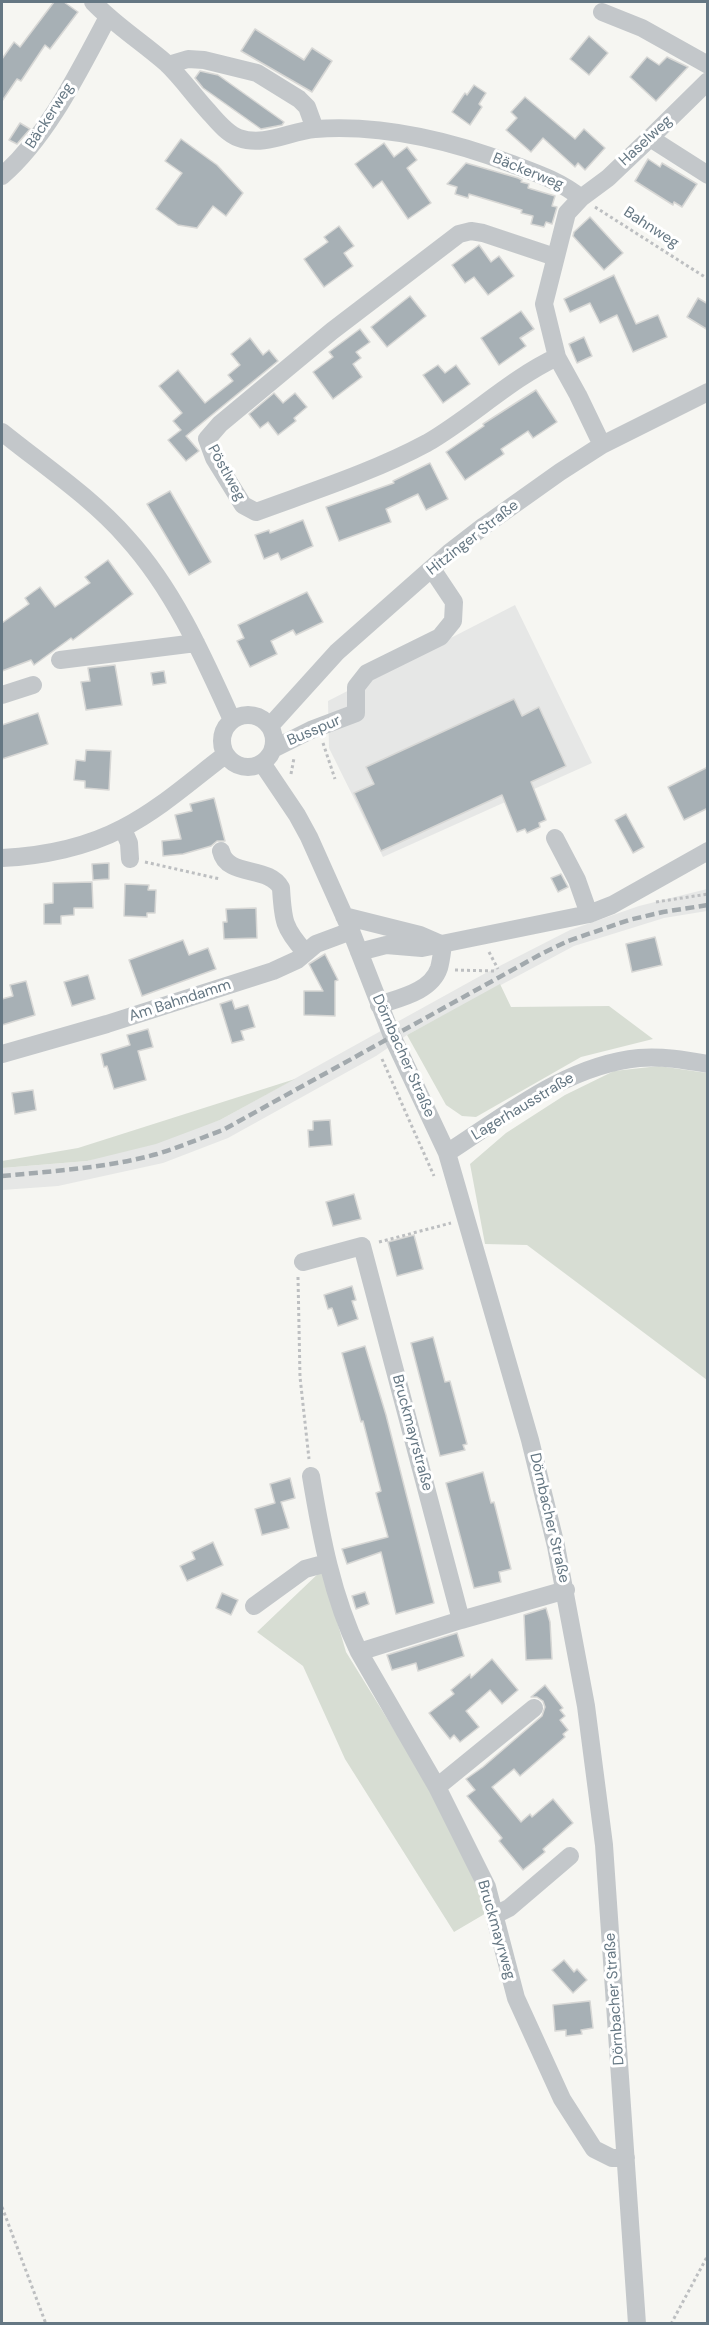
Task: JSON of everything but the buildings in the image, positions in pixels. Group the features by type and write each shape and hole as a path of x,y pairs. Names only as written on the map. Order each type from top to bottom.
{"street":[{"name":"Bäckerweg","path":"93,2 108,17 168,65 225,129 237,137 250,141 262,140 315,129 392,131 437,139 485,154 551,179 581,198 567,213 544,304 557,357 579,395 602,445"},
{"path":"602,12 642,28 708,65"},
{"name":"Bäckerweg","path":"2,176 35,142 80,69 108,17"},
{"path":"168,65 188,59 204,60 257,73 299,99 307,107 315,129"},
{"name":"Haselweg","path":"581,198 608,178 708,81"},
{"path":"651,138 708,175"},
{"name":"Pöstlweg","path":"555,257 483,233 471,231 459,234 323,339 220,424 207,439 214,458 243,505 256,512 365,471 428,442 526,374 557,357"},
{"name":"Hitzinger Straße","path":"270,726 337,652 484,526 602,445 708,392"},
{"path":"2,432 97,508 127,537 165,587 196,643 232,720"},
{"name":"Busspur","path":"268,756 317,727 356,713 356,687 368,673 440,637 453,621 454,602 432,569"},
{"path":"60,660 196,643"},
{"path":"2,695 33,685"},
{"path":"248,714 264,720 270,726 274,737 268,756 244,767 233,763 225,754 222,747 223,732 232,720 248,714"},
{"path":"2,858 56,851 123,829 154,809 225,754"},
{"name":"Dörnbacher Straße","path":"268,756 348,924 379,1005 447,1153 533,1451 566,1590 586,1706 604,1845 637,2324"},
{"path":"123,829 129,843 130,858"},
{"path":"555,838 577,880 589,914"},
{"path":"221,851 228,863 263,875 279,884 286,926 305,952"},
{"path":"359,952 379,946 415,948 443,945 589,914 612,905 708,851"},
{"path":"348,924 409,932 443,945"},
{"name":"Am Bahndamm","path":"2,1054 106,1024 289,965 348,924"},
{"path":"379,1005 412,994 423,987 439,969 443,945"},
{"name":"Lagerhausstraße","path":"447,1153 552,1087 590,1069 642,1058 685,1060 708,1064"},
{"path":"303,1262 362,1246"},
{"name":"Bruckmayrstraße","path":"362,1246 461,1620"},
{"path":"311,1476 327,1563 350,1633 359,1652 566,1590"},
{"path":"254,1606 305,1569 327,1563"},
{"name":"Bruckmayrweg","path":"359,1652 437,1787 487,1887 516,1998 562,2099 594,2149 612,2158 626,2158"},
{"path":"437,1787 534,1708"},
{"path":"495,1915 509,1908 570,1856"}],"path":[{"name":"Bahnweg","path":"581,198 708,279"},
{"path":"317,727 335,779"},
{"path":"130,858 230,882"},
{"path":"632,893 645,903 708,894"},
{"path":"439,969 494,971"},
{"path":"362,1246 467,1218"},
{"path":"303,1262 298,1277 297,1325 300,1377 311,1476"},
{"path":"2,2207 46,2324"},
{"path":"672,2324 708,2255"}],"shaded area":[{"path":"515,605 592,763 383,857 329,748 328,701"},
{"path":"707,889 707,911 664,918 574,946 407,1035 376,1056 228,1138 163,1163 58,1186 2,1190 2,1168 87,1161 220,1120 482,975 570,930 639,906"},
{"path":"500,984 511,1007 609,1006 653,1039 581,1057 476,1117 462,1116 446,1105 407,1035"},
{"path":"659,1066 707,1073 707,1380 527,1245 485,1244 470,1164 506,1133 565,1095 614,1071"},
{"path":"295,1079 220,1120 156,1144 87,1161 2,1168 2,1161 78,1148"},
{"path":"322,1570 346,1652 443,1809 488,1912 454,1932 345,1759 303,1666 257,1632"}],"railway":[{"path":"2,1176 119,1163 166,1151 223,1130 568,941 629,920 708,905"}]}
